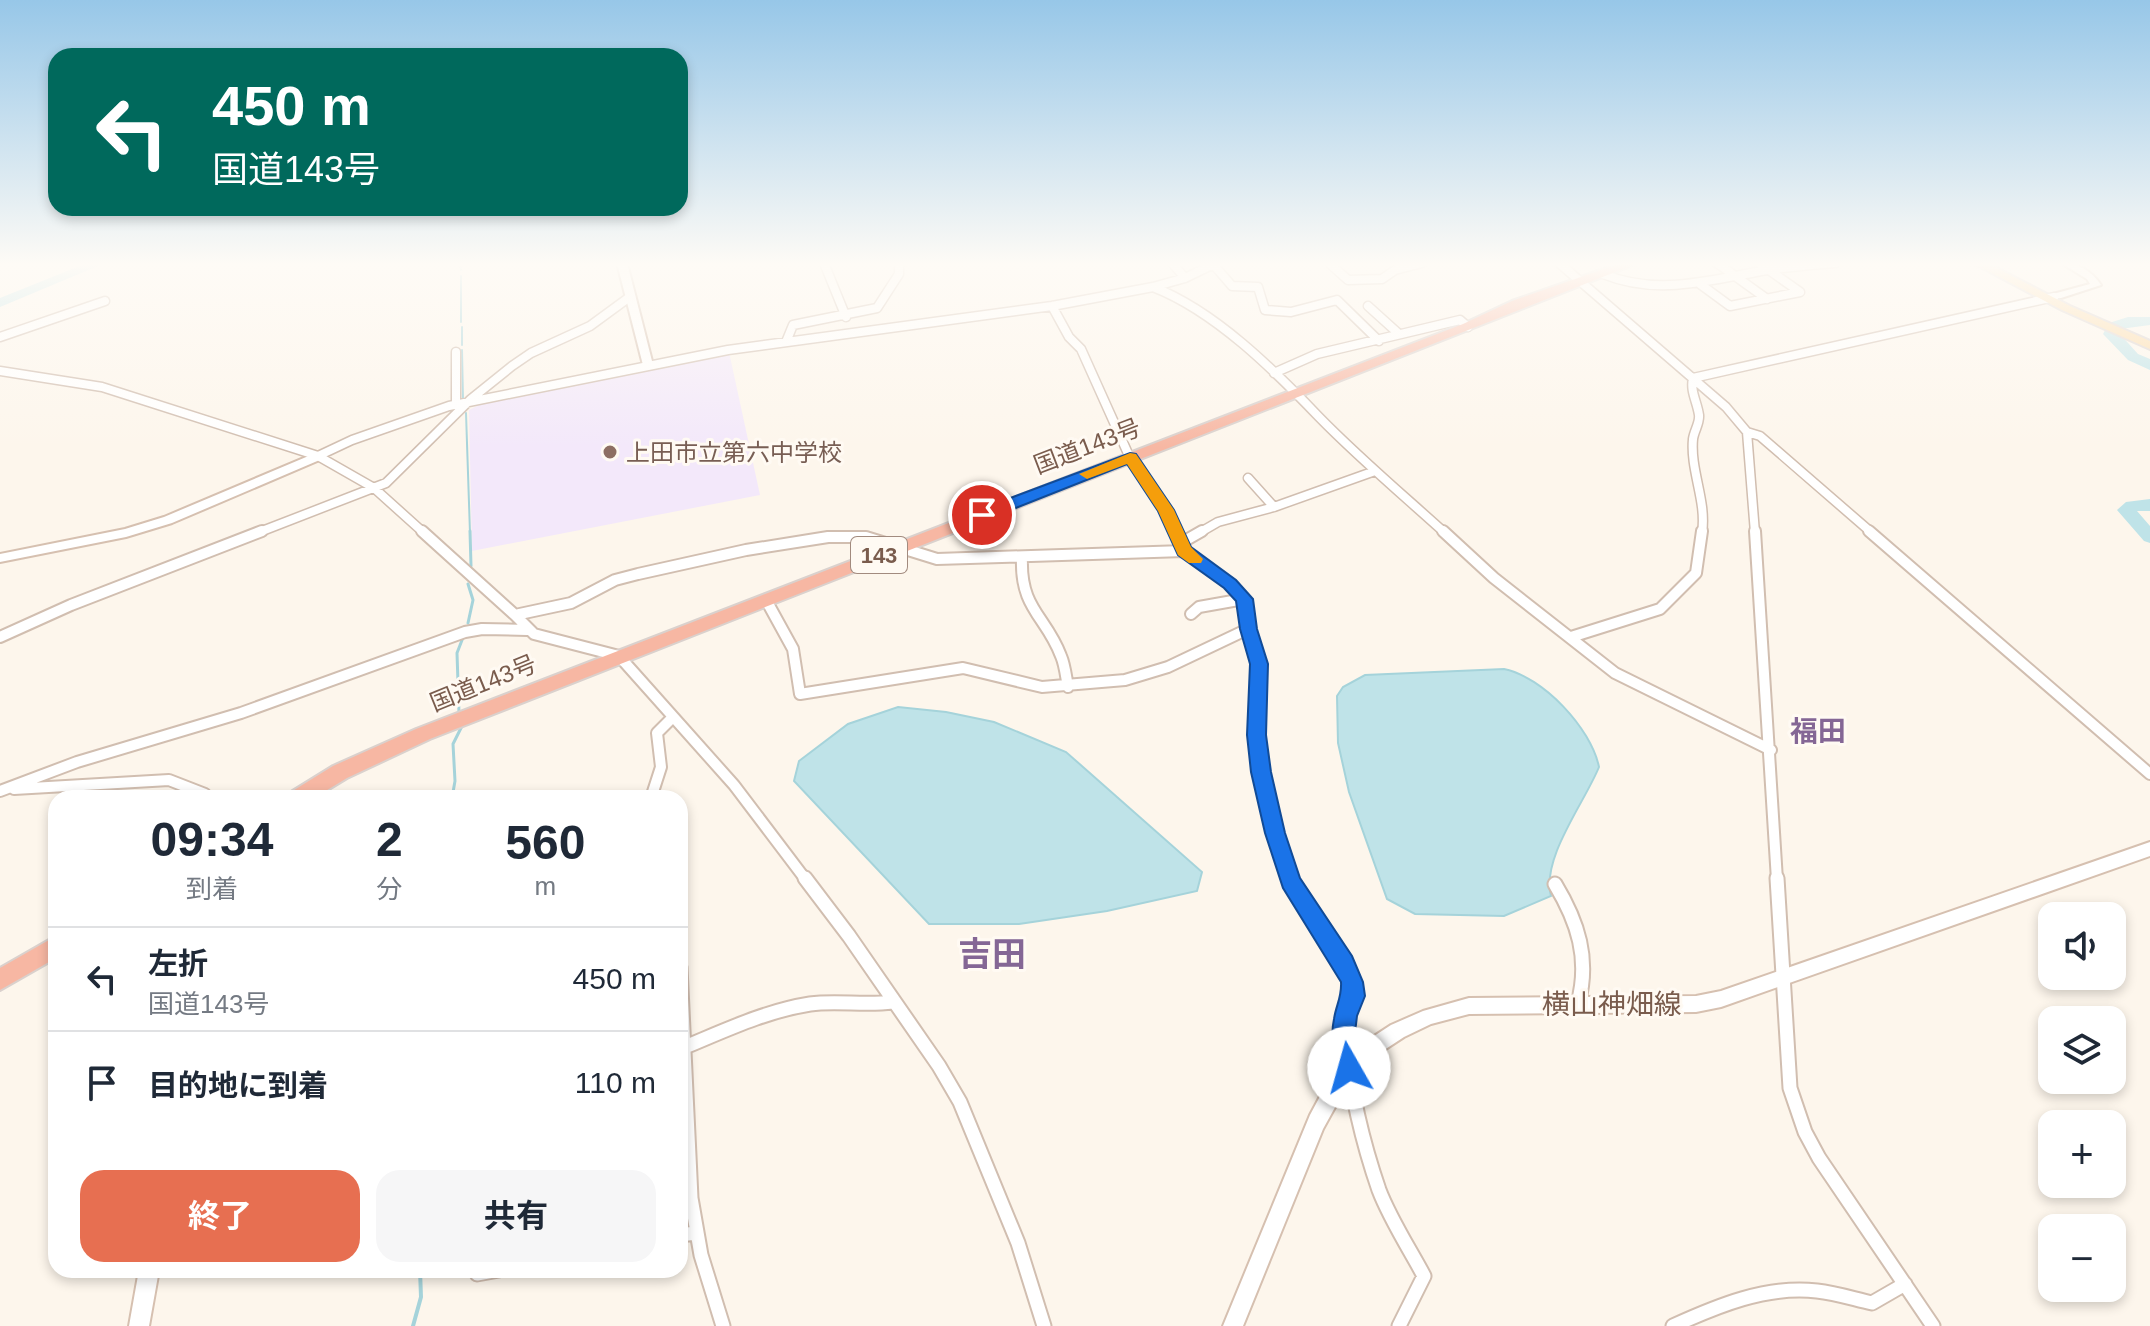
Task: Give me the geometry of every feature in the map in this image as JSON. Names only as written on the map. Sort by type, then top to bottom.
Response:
[{"type":"highway","name":"国道143号","points":[[313,790],[384,751],[619,656],[1473,325]]},
{"type":"highway","points":[[0,980],[48,951]]},
{"type":"main road","points":[[2111,325],[2145,339]]},
{"type":"street","points":[[0,337],[35,325]]},
{"type":"street","points":[[0,637],[71,605],[386,483],[467,403],[521,359],[592,325]]},
{"type":"street","points":[[638,325],[648,365]]},
{"type":"street","points":[[786,342],[794,325]]},
{"type":"street","points":[[0,558],[126,533],[168,520],[364,436],[456,405],[648,365],[912,325]]},
{"type":"street","points":[[1062,325],[1081,349],[1130,458],[1166,510],[1182,547],[1230,584],[1244,599],[1248,629],[1259,664],[1257,735],[1261,772],[1275,833],[1291,881],[1344,963],[1352,982],[1353,996],[1345,1016],[1344,1033],[1349,1068],[1380,1192],[1424,1276],[1399,1326]]},
{"type":"street","points":[[1215,325],[1297,391],[1375,471],[1494,578],[1615,673],[1771,750]]},
{"type":"street","points":[[1362,325],[1379,341]]},
{"type":"street","points":[[1389,325],[1399,334]]},
{"type":"street","points":[[1274,373],[1317,354],[1439,325]]},
{"type":"street","points":[[1631,325],[1726,407],[1747,432],[1760,436],[2150,774]]},
{"type":"street","points":[[1693,378],[1928,325]]},
{"type":"street","points":[[456,352],[456,405]]},
{"type":"street","points":[[0,371],[102,387],[318,456],[374,488],[515,615],[527,630]]},
{"type":"street","points":[[1571,637],[1660,609],[1696,573],[1705,514],[1696,478],[1693,438],[1700,418],[1691,387],[1693,378]]},
{"type":"street","points":[[1747,432],[1771,750],[1790,1088],[1805,1132],[1819,1158],[1933,1326]]},
{"type":"street","points":[[515,615],[571,603],[615,580],[638,574],[779,545],[856,536],[872,538],[937,559],[1022,558],[1182,547],[1218,522],[1274,507],[1375,471]]},
{"type":"street","points":[[1248,478],[1274,507]]},
{"type":"street","points":[[1022,558],[1021,582],[1037,617],[1061,655],[1068,687]]},
{"type":"street","points":[[1191,614],[1199,607],[1244,599]]},
{"type":"street","points":[[766,600],[793,649],[800,694],[963,668],[1042,687],[1125,680],[1168,667],[1248,629]]},
{"type":"street","points":[[2,790],[77,762],[241,713],[457,636],[472,627],[512,632],[527,630],[619,656],[734,785],[768,828],[849,936],[939,1066],[960,1102],[1018,1243],[1044,1326]]},
{"type":"street","points":[[655,790],[662,777],[663,761],[657,733],[672,718]]},
{"type":"street","points":[[2,790],[169,780],[195,790]]},
{"type":"street","name":"横山神畑線","points":[[1233,1326],[1315,1120],[1349,1068],[1390,1033],[1437,1012],[1480,1005],[1696,1004],[1782,979],[2150,849]]},
{"type":"street","points":[[1555,884],[1573,913],[1579,933],[1585,972],[1578,1003]]},
{"type":"street","points":[[688,1046],[752,1021],[812,1003],[873,1006],[892,1002]]},
{"type":"street","points":[[688,1234],[723,1326]]},
{"type":"street","points":[[139,1326],[148,1278]]},
{"type":"street","points":[[1673,1326],[1711,1308],[1766,1294],[1812,1290],[1872,1303],[1905,1284]]},
{"type":"shaded area","name":"上田市立第六中学校","points":[[729,352],[760,495],[472,551],[469,410],[485,402]]},
{"type":"water","points":[[1504,669],[1534,682],[1563,706],[1586,736],[1599,767],[1558,848],[1552,865],[1551,896],[1504,916],[1415,914],[1387,899],[1349,792],[1338,743],[1337,696],[1343,687],[1365,675]]},
{"type":"water","points":[[898,707],[946,712],[994,722],[1066,752],[1202,872],[1197,891],[1107,911],[1019,924],[929,924],[794,781],[799,761],[848,724]]},
{"type":"waterway","points":[[2117,325],[2111,334],[2133,357],[2150,365]]},
{"type":"waterway","points":[[462,327],[462,345]]},
{"type":"waterway","points":[[462,350],[463,400]]},
{"type":"waterway","points":[[466,413],[470,533]]},
{"type":"waterway","points":[[2150,505],[2132,506],[2126,510],[2150,537]]},
{"type":"waterway","points":[[470,531],[471,566]]},
{"type":"waterway","points":[[468,584],[473,600],[468,623]]},
{"type":"waterway","points":[[459,713],[457,653],[464,635]]},
{"type":"waterway","points":[[453,790],[453,744],[462,726]]},
{"type":"waterway","points":[[413,1326],[421,1297],[420,1278]]},
{"type":"slow traffic","points":[[1087,474],[1130,458],[1166,510],[1184,551],[1195,559]]},
{"type":"place","name":"上田市立第六中学校","points":[[610,452]]},
{"type":"district","name":"福田","points":[[1818,731]]},
{"type":"district","name":"吉田","points":[[992,954]]},
{"type":"route","points":[[982,515],[1130,458],[1166,510],[1184,551],[1239,591],[1244,599],[1248,629],[1259,664],[1257,735],[1261,772],[1275,833],[1291,881],[1344,963],[1352,982],[1353,996],[1345,1016],[1344,1033],[1349,1068]]}]
